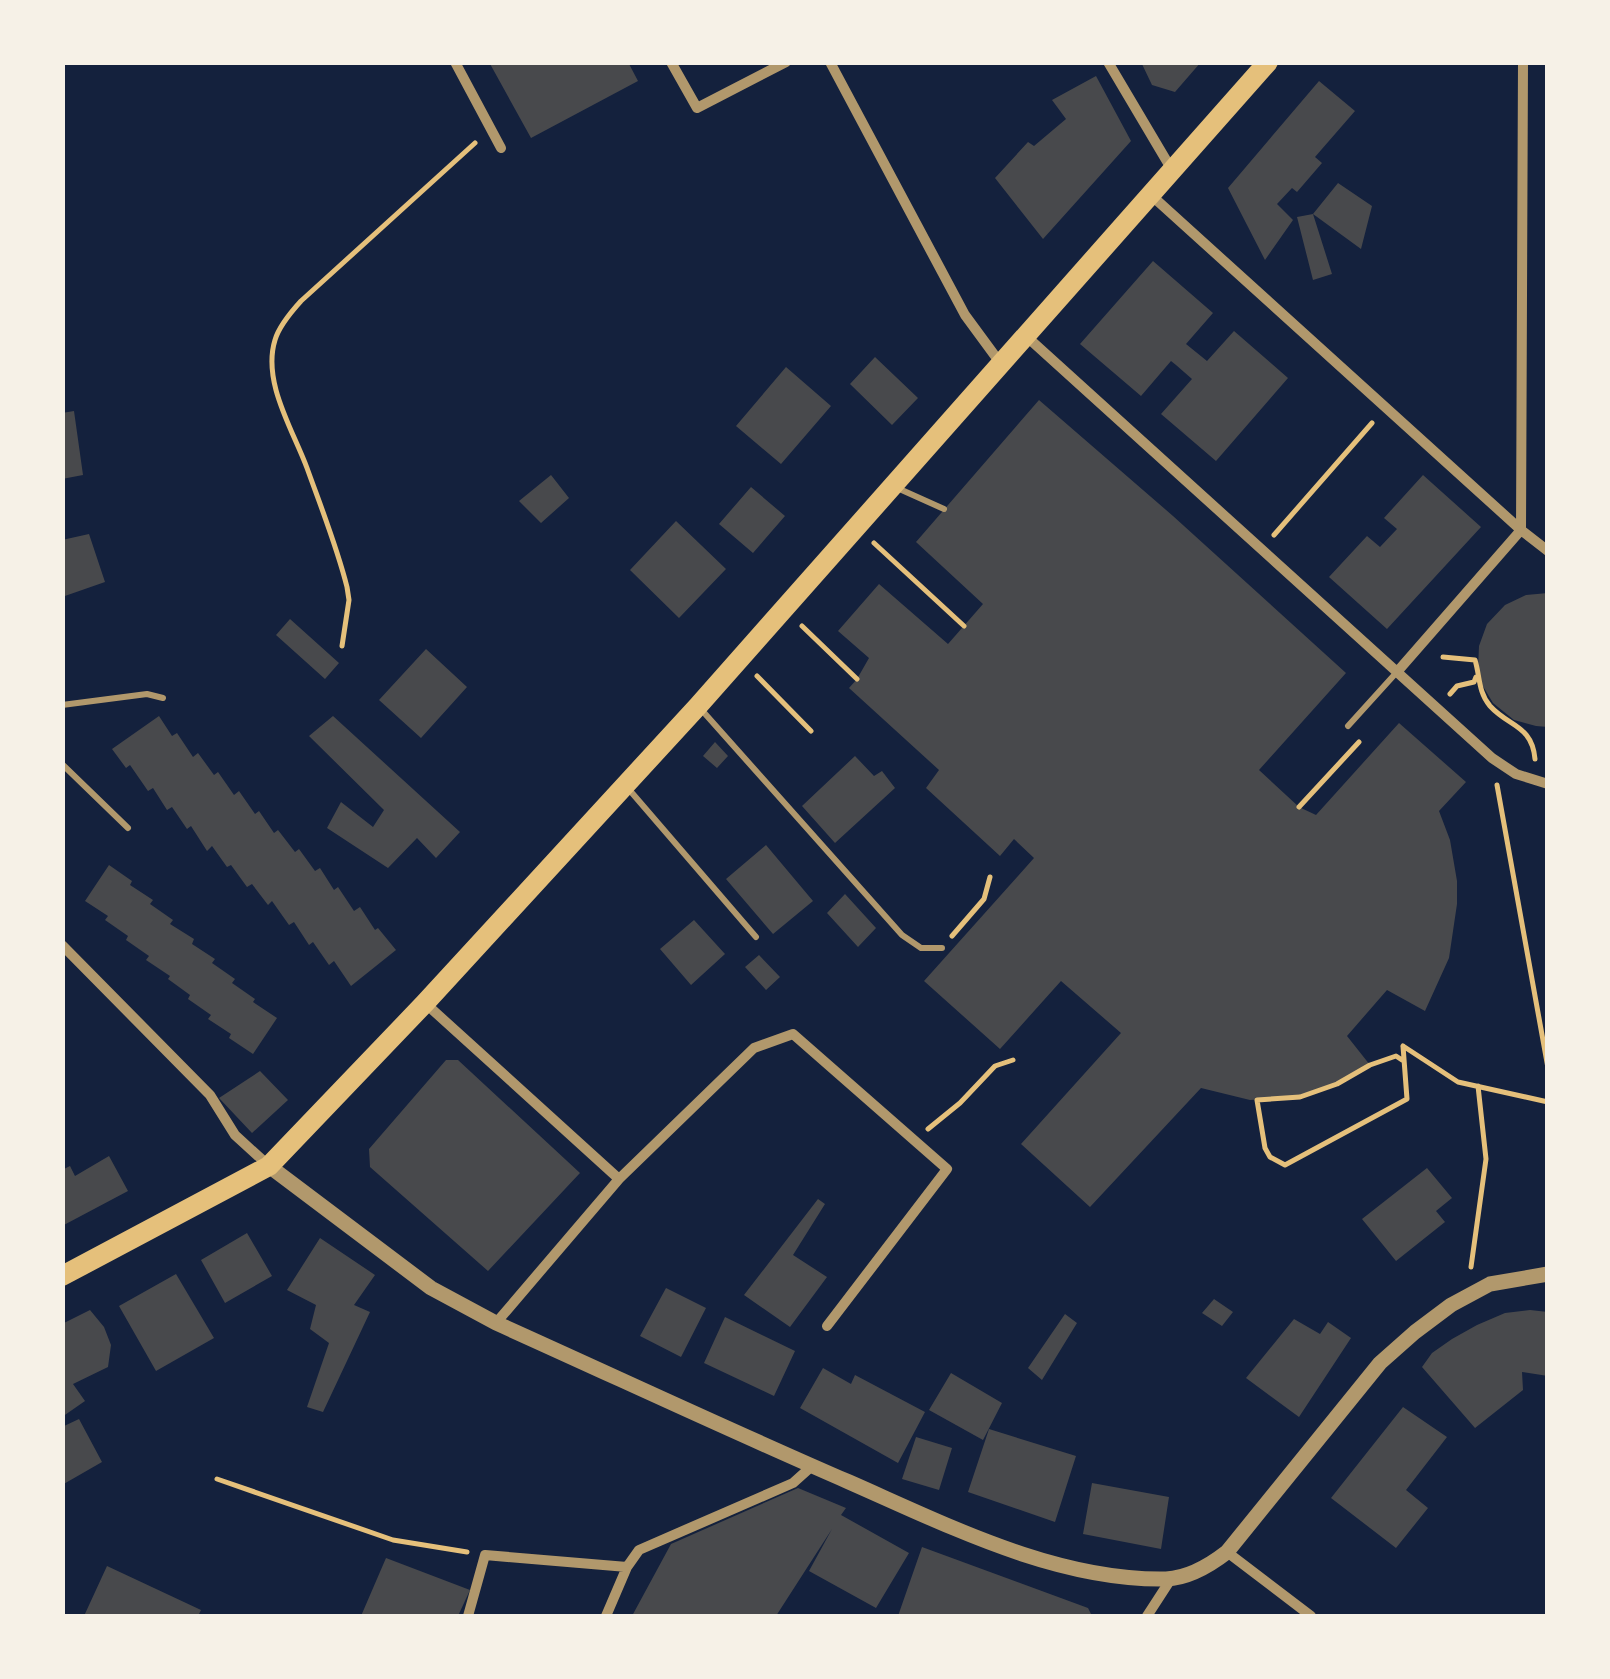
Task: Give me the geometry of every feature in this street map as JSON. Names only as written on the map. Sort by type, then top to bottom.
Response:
[{"type":"main road","points":[[62,1276],[269,1166],[425,1003],[741,659],[1268,62]]},
{"type":"street","points":[[455,62],[501,148]]},
{"type":"street","points":[[671,62],[697,108],[786,62]]},
{"type":"street","points":[[830,62],[965,316],[1001,364]]},
{"type":"street","points":[[1108,62],[1172,171]]},
{"type":"street","points":[[1397,672],[1521,530],[1523,62]]},
{"type":"street","points":[[1150,196],[1548,551]]},
{"type":"street","points":[[1026,336],[1492,758],[1516,774],[1541,783]]},
{"type":"street","points":[[62,945],[210,1095],[235,1136],[432,1288],[496,1323],[967,1534],[1073,1569],[1171,1579],[1206,1568],[1227,1552],[1380,1363],[1415,1332],[1490,1284],[1548,1274]]},
{"type":"street","points":[[425,1003],[620,1179]]},
{"type":"street","points":[[496,1323],[620,1179],[754,1048],[793,1034],[946,1169],[827,1326]]},
{"type":"street","points":[[606,1616],[627,1567],[639,1550],[794,1483],[812,1466]]},
{"type":"street","points":[[1227,1552],[1310,1616]]},
{"type":"street","points":[[468,1616],[485,1555],[627,1567]]},
{"type":"street","points":[[1147,1616],[1171,1579]]},
{"type":"lane","points":[[894,486],[944,510]]},
{"type":"lane","points":[[1348,726],[1397,672]]},
{"type":"lane","points":[[62,705],[147,694],[164,698]]},
{"type":"lane","points":[[698,706],[902,935],[921,948],[942,948]]},
{"type":"lane","points":[[62,764],[128,828]]},
{"type":"lane","points":[[626,785],[756,937]]},
{"type":"path","points":[[342,646],[349,600],[347,587],[278,395],[272,364],[274,340],[301,301],[491,129]]},
{"type":"path","points":[[1262,549],[1385,408]]},
{"type":"path","points":[[857,527],[964,626]]},
{"type":"path","points":[[784,610],[857,679]]},
{"type":"path","points":[[1443,656],[1476,660],[1479,688],[1489,704],[1527,732],[1541,783]]},
{"type":"path","points":[[741,659],[810,730]]},
{"type":"path","points":[[1456,686],[1474,682],[1478,669]]},
{"type":"path","points":[[1492,758],[1548,1068]]},
{"type":"path","points":[[942,948],[984,898],[990,876]]},
{"type":"path","points":[[1402,1060],[1396,1056],[1370,1065],[1337,1084],[1300,1097],[1257,1100],[1270,1157],[1285,1165],[1407,1099],[1402,1046],[1458,1082],[1548,1102]]},
{"type":"path","points":[[914,1140],[960,1103],[994,1066],[1013,1060]]},
{"type":"path","points":[[1468,1296],[1486,1160],[1478,1086]]},
{"type":"path","points":[[217,1478],[393,1540],[485,1555]]},
{"type":"building","points":[[489,62],[628,62],[638,81],[531,138]]},
{"type":"building","points":[[1141,62],[1201,62],[1175,92],[1152,85]]},
{"type":"building","points":[[1096,76],[1131,141],[1043,239],[995,178],[1028,142],[1034,146],[1066,119],[1052,100]]},
{"type":"building","points":[[1319,81],[1355,111],[1315,157],[1322,163],[1297,192],[1292,188],[1277,204],[1293,220],[1265,260],[1228,188]]},
{"type":"building","points":[[1338,183],[1372,206],[1361,249],[1313,214]]},
{"type":"building","points":[[1313,214],[1332,274],[1313,280],[1297,217]]},
{"type":"building","points":[[1153,261],[1213,313],[1186,344],[1207,361],[1234,331],[1288,378],[1216,461],[1161,414],[1192,379],[1176,365],[1171,361],[1141,396],[1080,344]]},
{"type":"building","points":[[875,357],[918,398],[892,425],[850,384]]},
{"type":"building","points":[[786,367],[831,406],[781,464],[736,426]]},
{"type":"building","points":[[1039,400],[1346,673],[1259,770],[1299,807],[1316,815],[1399,723],[1466,782],[1439,811],[1450,840],[1457,904],[1449,958],[1425,1011],[1387,990],[1347,1036],[1370,1065],[1337,1084],[1300,1097],[1250,1100],[1201,1088],[1090,1207],[1021,1144],[1121,1033],[1061,981],[1000,1049],[924,981],[1034,858],[1014,839],[1000,856],[926,788],[939,770],[849,688],[869,658],[838,631],[879,584],[948,644],[983,604],[916,542]]},
{"type":"building","points":[[74,411],[83,475],[62,479],[62,413]]},
{"type":"building","points":[[551,475],[569,498],[541,523],[519,501]]},
{"type":"building","points":[[1423,475],[1481,527],[1387,629],[1329,577],[1367,536],[1380,547],[1397,529],[1384,518]]},
{"type":"building","points":[[751,487],[785,516],[753,553],[719,524]]},
{"type":"building","points":[[676,521],[726,569],[679,618],[630,570]]},
{"type":"building","points":[[89,534],[105,582],[62,597],[62,540]]},
{"type":"building","points":[[1548,593],[1548,727],[1514,720],[1493,703],[1478,669],[1479,646],[1487,624],[1505,605],[1526,595]]},
{"type":"building","points":[[290,619],[339,663],[325,679],[276,635]]},
{"type":"building","points":[[426,649],[467,687],[421,738],[379,700]]},
{"type":"building","points":[[159,716],[172,736],[177,733],[193,757],[198,753],[234,795],[239,791],[255,814],[259,811],[274,833],[278,830],[295,852],[299,849],[315,871],[320,868],[354,911],[360,907],[375,930],[378,928],[396,950],[351,986],[334,961],[329,965],[313,942],[309,945],[294,922],[289,925],[272,901],[268,905],[252,884],[247,887],[212,846],[207,851],[191,826],[187,829],[172,807],[167,810],[153,788],[148,791],[130,765],[126,768],[112,749]]},
{"type":"building","points":[[333,716],[460,832],[436,858],[417,838],[388,868],[327,828],[341,802],[373,827],[384,810],[309,736]]},
{"type":"building","points":[[715,742],[728,756],[717,768],[703,756]]},
{"type":"building","points":[[855,756],[874,776],[882,771],[895,788],[835,843],[802,806]]},
{"type":"building","points":[[766,845],[813,901],[773,934],[726,879]]},
{"type":"building","points":[[109,865],[153,900],[150,904],[173,920],[170,924],[194,939],[192,944],[215,959],[212,963],[235,979],[232,983],[277,1018],[253,1054],[208,1019],[211,1015],[188,999],[190,995],[168,979],[170,976],[146,960],[149,956],[126,940],[128,936],[105,920],[108,916],[85,901]]},
{"type":"building","points":[[845,894],[876,928],[858,947],[827,913]]},
{"type":"building","points":[[694,920],[725,954],[691,985],[660,949]]},
{"type":"building","points":[[759,955],[780,977],[766,990],[745,967]]},
{"type":"building","points":[[446,1060],[458,1060],[580,1173],[488,1271],[370,1167],[369,1149]]},
{"type":"building","points":[[260,1071],[288,1100],[252,1133],[219,1098]]},
{"type":"building","points":[[109,1156],[128,1191],[62,1226],[62,1170],[70,1166],[75,1176]]},
{"type":"building","points":[[1427,1168],[1452,1198],[1436,1211],[1445,1222],[1396,1261],[1362,1219]]},
{"type":"building","points":[[818,1199],[825,1204],[793,1255],[827,1277],[790,1327],[744,1295]]},
{"type":"building","points":[[247,1233],[272,1276],[225,1303],[201,1260]]},
{"type":"building","points":[[320,1238],[375,1275],[354,1305],[370,1312],[323,1412],[307,1407],[329,1343],[310,1329],[316,1305],[287,1290]]},
{"type":"building","points":[[176,1274],[214,1338],[156,1371],[119,1306]]},
{"type":"building","points":[[666,1288],[706,1308],[681,1357],[640,1336]]},
{"type":"building","points":[[1214,1299],[1233,1312],[1222,1326],[1202,1313]]},
{"type":"building","points":[[90,1310],[104,1327],[111,1345],[108,1367],[73,1384],[85,1401],[62,1417],[62,1324]]},
{"type":"building","points":[[1548,1312],[1548,1376],[1522,1372],[1523,1390],[1475,1428],[1422,1367],[1432,1353],[1477,1325],[1505,1313]]},
{"type":"building","points":[[1065,1314],[1077,1323],[1042,1380],[1028,1368]]},
{"type":"building","points":[[725,1317],[795,1351],[774,1396],[704,1363]]},
{"type":"building","points":[[1294,1319],[1320,1334],[1328,1322],[1351,1338],[1299,1417],[1246,1378]]},
{"type":"building","points":[[823,1368],[851,1384],[855,1375],[925,1412],[898,1463],[800,1408]]},
{"type":"building","points":[[951,1373],[1002,1403],[983,1440],[929,1410]]},
{"type":"building","points":[[1403,1407],[1447,1437],[1406,1490],[1428,1508],[1396,1548],[1331,1498]]},
{"type":"building","points":[[79,1419],[102,1462],[62,1485],[62,1427]]},
{"type":"building","points":[[989,1429],[1076,1456],[1055,1522],[968,1492]]},
{"type":"building","points":[[916,1437],[952,1448],[939,1490],[902,1479]]},
{"type":"building","points":[[1092,1483],[1169,1497],[1161,1549],[1083,1534]]},
{"type":"building","points":[[798,1488],[846,1508],[841,1515],[909,1553],[876,1608],[809,1571],[832,1529],[776,1616],[632,1616],[671,1544]]},
{"type":"building","points":[[922,1547],[1088,1608],[1092,1616],[898,1616]]},
{"type":"building","points":[[386,1558],[470,1590],[458,1616],[361,1616]]},
{"type":"building","points":[[107,1566],[201,1610],[198,1616],[84,1616]]}]
